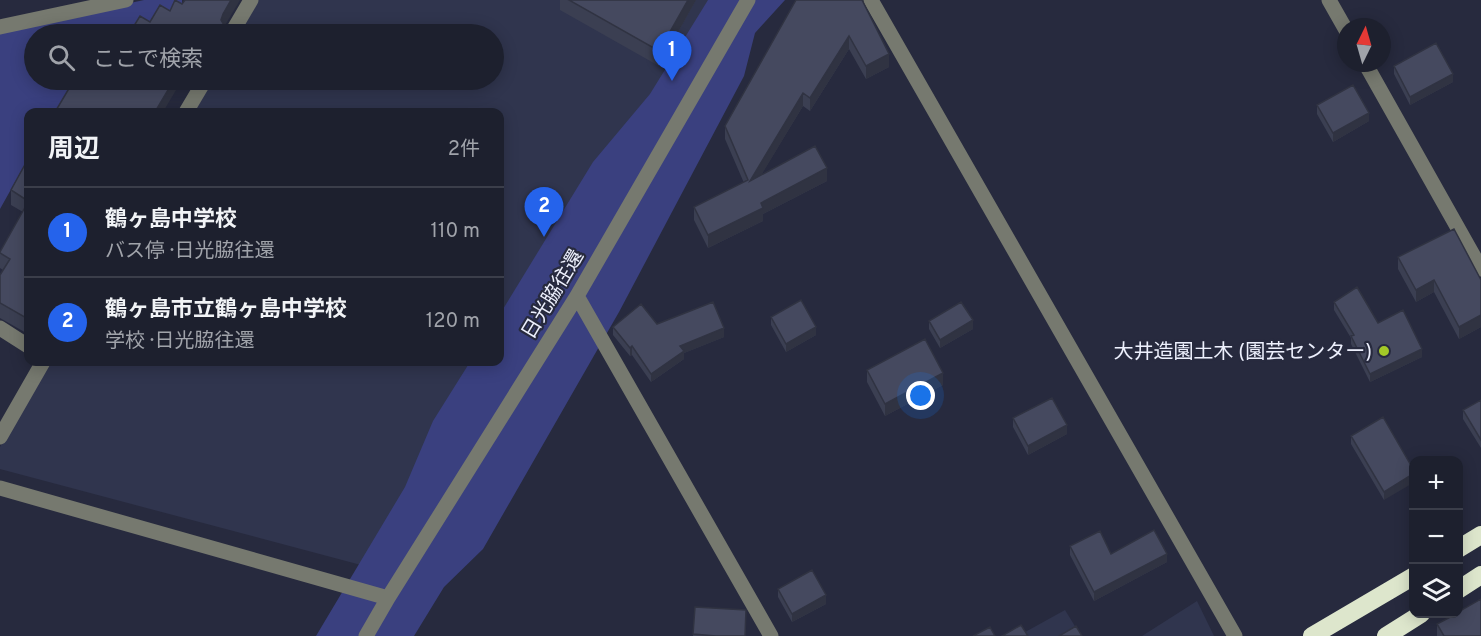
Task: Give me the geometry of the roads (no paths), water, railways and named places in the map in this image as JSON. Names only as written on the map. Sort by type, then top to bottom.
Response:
[{"type":"highway","points":[[1463,546],[1481,535]]},
{"type":"highway","points":[[1463,587],[1481,575]]},
{"type":"highway","points":[[1312,636],[1409,578]]},
{"type":"highway","points":[[1386,636],[1415,618]]},
{"type":"street","points":[[0,27],[126,0]]},
{"type":"street","points":[[237,24],[251,0]]},
{"type":"street","name":"日光脇往還","points":[[366,636],[577,296],[748,0]]},
{"type":"street","points":[[871,0],[1235,636]]},
{"type":"street","points":[[1329,0],[1339,18]]},
{"type":"street","points":[[1370,72],[1481,269]]},
{"type":"street","points":[[188,108],[199,90]]},
{"type":"street","points":[[577,296],[771,636]]},
{"type":"street","points":[[0,328],[24,343]]},
{"type":"street","points":[[0,437],[41,366]]},
{"type":"street","points":[[0,488],[388,598]]},
{"type":"place","name":"鶴ヶ島中学校","points":[[672,81]]},
{"type":"place","name":"鶴ヶ島市立鶴ヶ島中学校","points":[[544,237]]},
{"type":"place","name":"大井造園土木 (園芸センター)","points":[[1384,351]]}]
